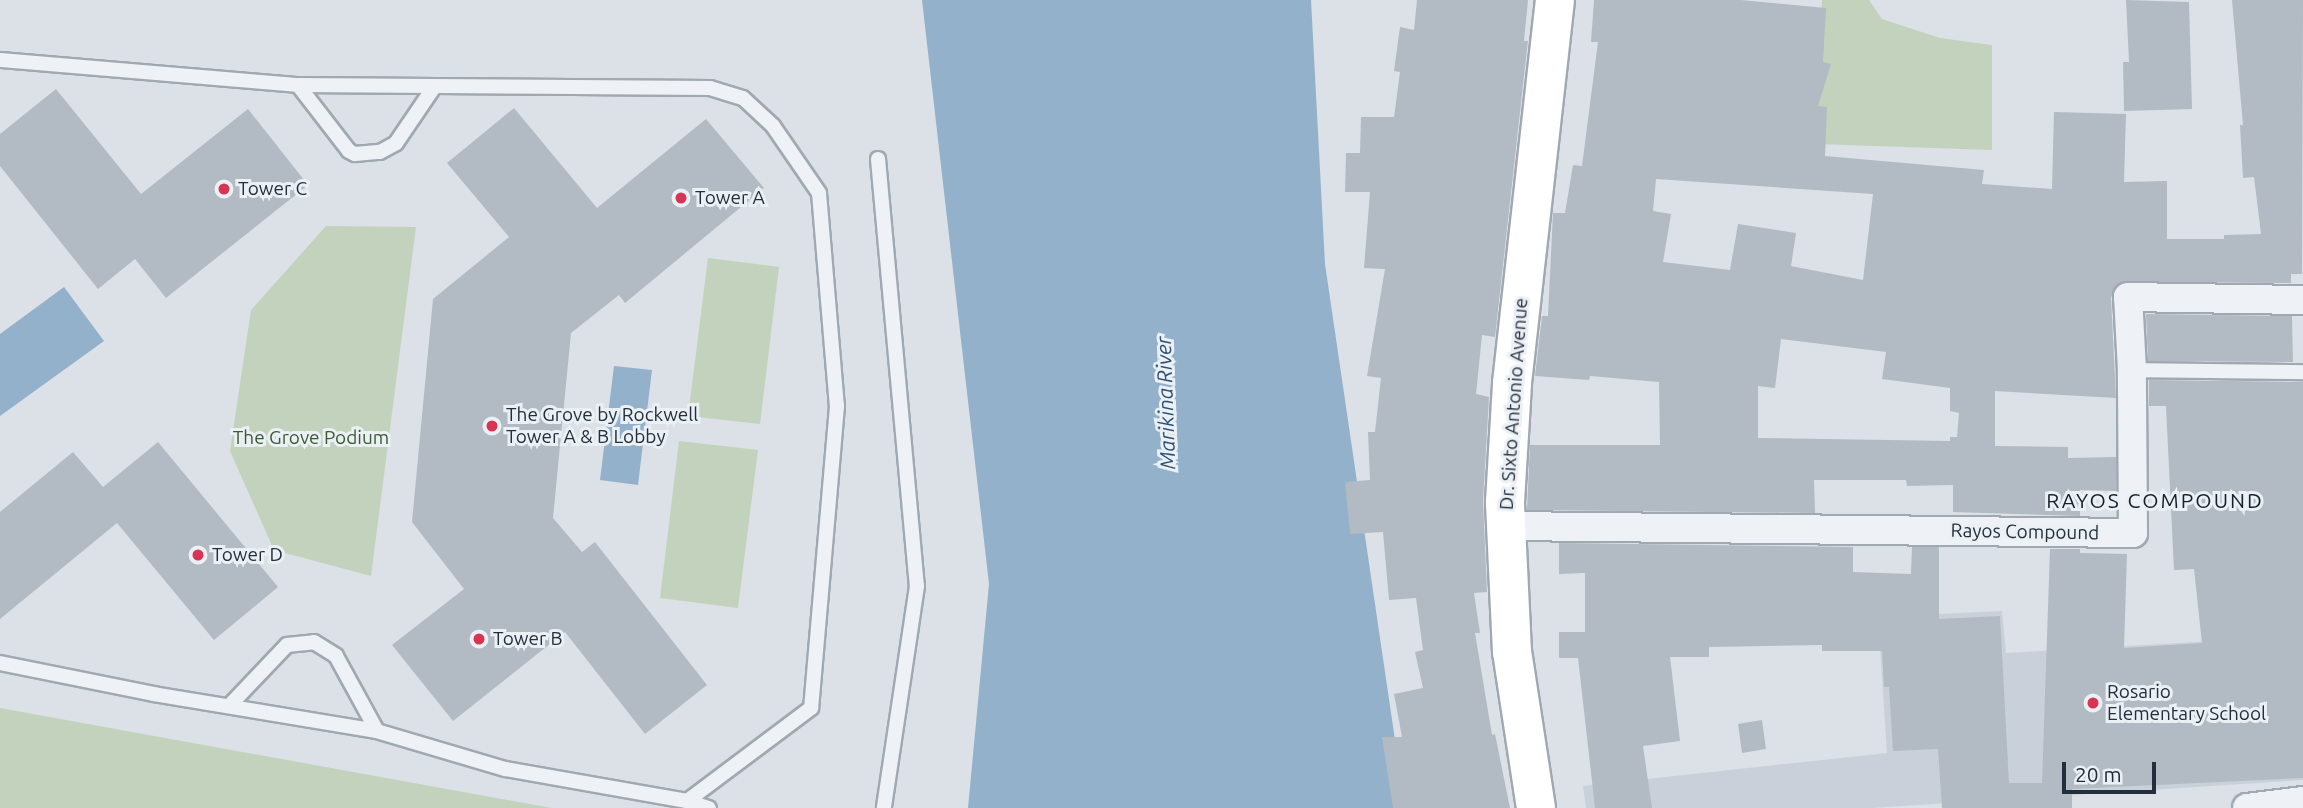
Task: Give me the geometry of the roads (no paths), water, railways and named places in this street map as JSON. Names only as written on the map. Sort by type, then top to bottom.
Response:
[{"type":"main road","name":"Dr. Sixto Antonio Avenue","points":[[1536,808],[1512,652],[1506,526],[1512,383],[1555,0]]},
{"type":"street","name":"Rayos Compound","points":[[1506,526],[2133,533],[2132,370],[2128,297],[2303,300]]},
{"type":"street","points":[[2247,808],[2303,801]]},
{"type":"lane","points":[[0,60],[298,85],[710,88],[743,98],[774,126],[819,193],[836,406],[811,708],[687,801]]},
{"type":"lane","points":[[298,85],[349,151],[355,154],[380,152],[396,143],[434,87]]},
{"type":"lane","points":[[878,159],[918,586],[884,808]]},
{"type":"lane","points":[[2132,370],[2303,372]]},
{"type":"lane","points":[[229,706],[287,645],[314,642],[336,656],[377,731]]},
{"type":"lane","points":[[0,663],[377,731],[505,769],[687,801],[709,808]]},
{"type":"water","name":"Marikina River","points":[[922,0],[1311,0],[1325,264],[1405,808],[968,808],[989,584]]},
{"type":"water","points":[[64,287],[104,341],[0,416],[0,334]]},
{"type":"water","points":[[614,366],[652,370],[638,485],[600,480]]},
{"type":"place","name":"Tower C","points":[[224,189]]},
{"type":"place","name":"Tower A","points":[[681,198]]},
{"type":"place","name":"The Grove by Rockwell Tower A & B Lobby","points":[[492,426]]},
{"type":"place","name":"Tower D","points":[[198,555]]},
{"type":"place","name":"Tower B","points":[[479,639]]},
{"type":"place","name":"Rosario Elementary School","points":[[2093,703]]},
{"type":"district","name":"RAYOS COMPOUND","points":[[2155,500]]},
{"type":"park label","name":"The Grove Podium","points":[[311,438]]}]
